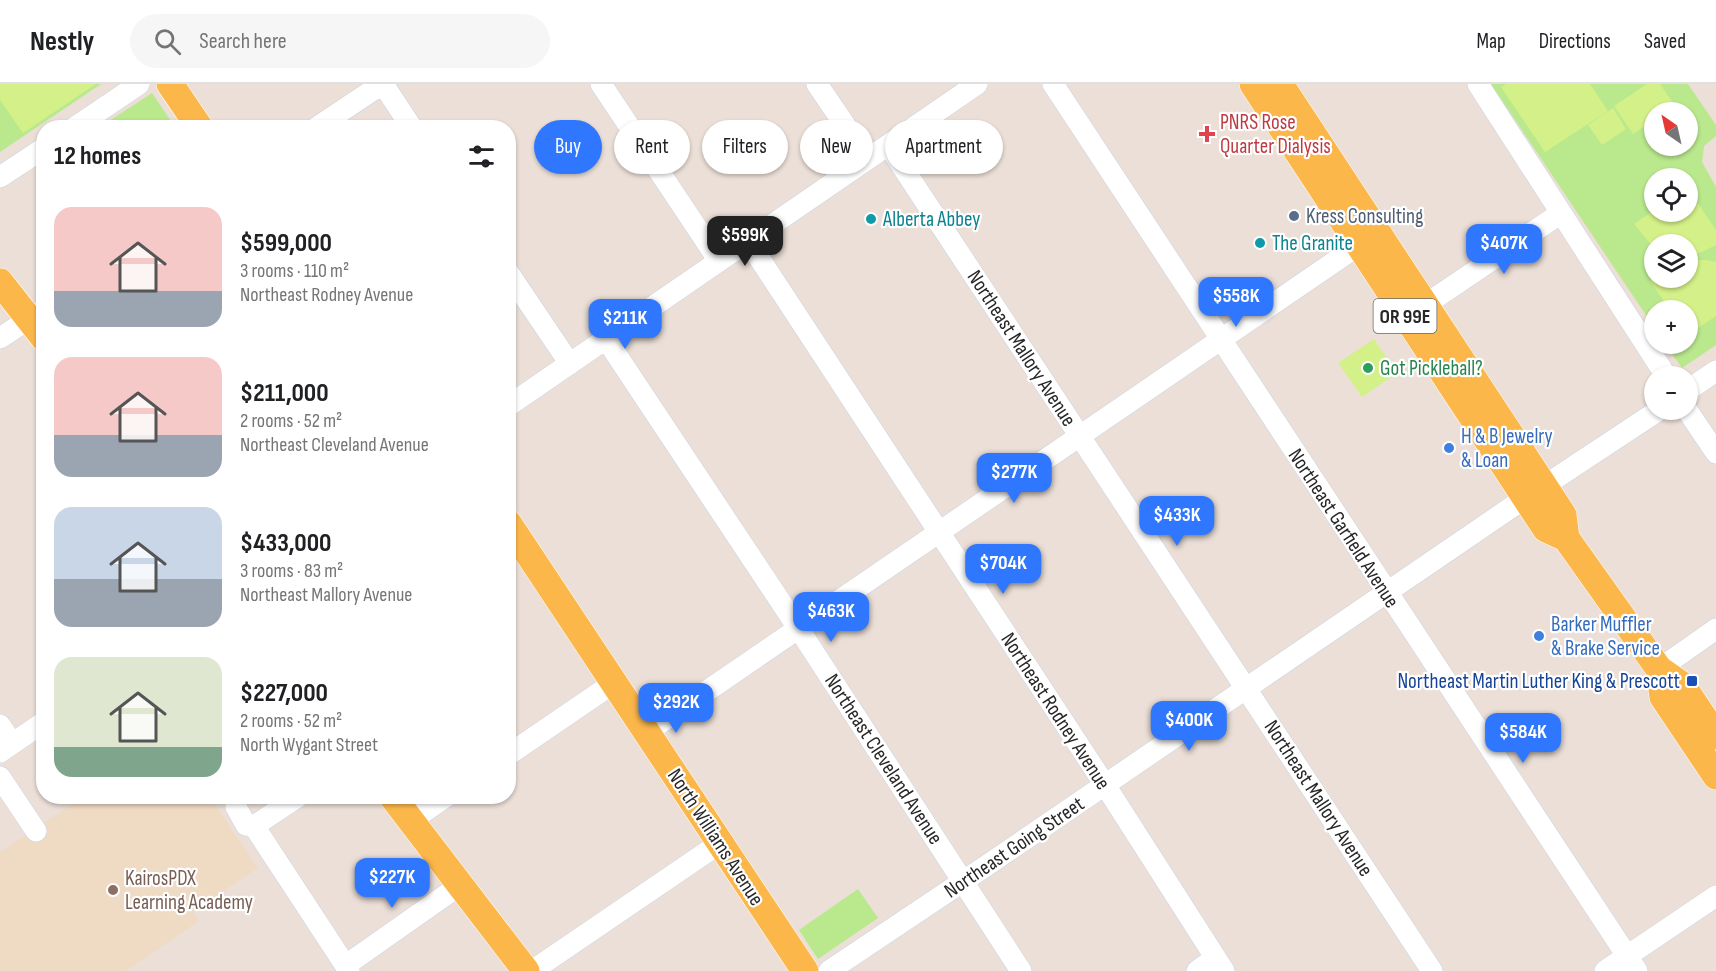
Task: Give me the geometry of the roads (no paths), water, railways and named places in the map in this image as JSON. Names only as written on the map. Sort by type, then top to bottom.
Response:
[{"type":"main road","points":[[170,84],[195,120]]},
{"type":"main road","name":"OR 99E","points":[[1253,84],[1359,245],[1535,492],[1563,515],[1566,538],[1659,669],[1682,685],[1716,736]]},
{"type":"main road","name":"OR 99E","points":[[1280,84],[1425,305],[1535,492]]},
{"type":"main road","points":[[0,282],[36,320]]},
{"type":"main road","name":"North Williams Avenue","points":[[516,535],[805,971]]},
{"type":"main road","name":"OR 99E","points":[[1659,669],[1663,697],[1716,776]]},
{"type":"main road","points":[[398,804],[526,971]]},
{"type":"street","points":[[86,120],[140,84]]},
{"type":"street","points":[[328,120],[383,84],[407,120]]},
{"type":"street","points":[[601,84],[719,261]]},
{"type":"street","points":[[817,84],[841,120]]},
{"type":"street","points":[[924,120],[977,84]]},
{"type":"street","name":"Northeast Garfield Avenue","points":[[1053,84],[1632,964]]},
{"type":"street","points":[[1478,84],[1660,366]]},
{"type":"street","points":[[0,177],[36,153]]},
{"type":"street","points":[[516,401],[846,174]]},
{"type":"street","name":"Northeast Mallory Avenue","points":[[907,174],[1432,971]]},
{"type":"street","points":[[1425,305],[1561,213]]},
{"type":"street","name":"Northeast Rodney Avenue","points":[[748,241],[1105,785],[1220,965]]},
{"type":"street","points":[[647,732],[1359,245]]},
{"type":"street","points":[[516,284],[570,364]]},
{"type":"street","points":[[0,338],[36,323]]},
{"type":"street","name":"Northeast Cleveland Avenue","points":[[606,339],[798,628],[1021,971]]},
{"type":"street","points":[[1698,383],[1716,371]]},
{"type":"street","name":"Northeast Going Street","points":[[829,971],[1644,420]]},
{"type":"street","points":[[1694,420],[1716,453]]},
{"type":"street","points":[[1659,669],[1716,629]]},
{"type":"street","points":[[516,749],[615,682]]},
{"type":"street","points":[[0,725],[6,747],[36,727]]},
{"type":"street","points":[[0,777],[36,831]]},
{"type":"street","points":[[238,804],[240,815],[246,825],[254,826],[287,804]]},
{"type":"street","points":[[411,821],[435,804]]},
{"type":"street","points":[[254,826],[348,968],[460,885]]},
{"type":"street","points":[[532,971],[720,843]]},
{"type":"street","points":[[1605,971],[1632,964],[1716,896]]},
{"type":"street","points":[[1197,971],[1220,965]]},
{"type":"place","name":"PNRS Rose Quarter Dialysis","points":[[1207,134]]},
{"type":"place","name":"Kress Consulting","points":[[1294,216]]},
{"type":"place","name":"Alberta Abbey","points":[[871,219]]},
{"type":"place","name":"The Granite","points":[[1260,243]]},
{"type":"place","name":"Got Pickleball?","points":[[1368,368]]},
{"type":"place","name":"H & B Jewelry & Loan","points":[[1449,448]]},
{"type":"place","name":"Barker Muffler & Brake Service","points":[[1539,636]]},
{"type":"place","name":"Northeast Martin Luther King & Prescott","points":[[1692,681]]},
{"type":"place","name":"KairosPDX Learning Academy","points":[[113,890]]}]
